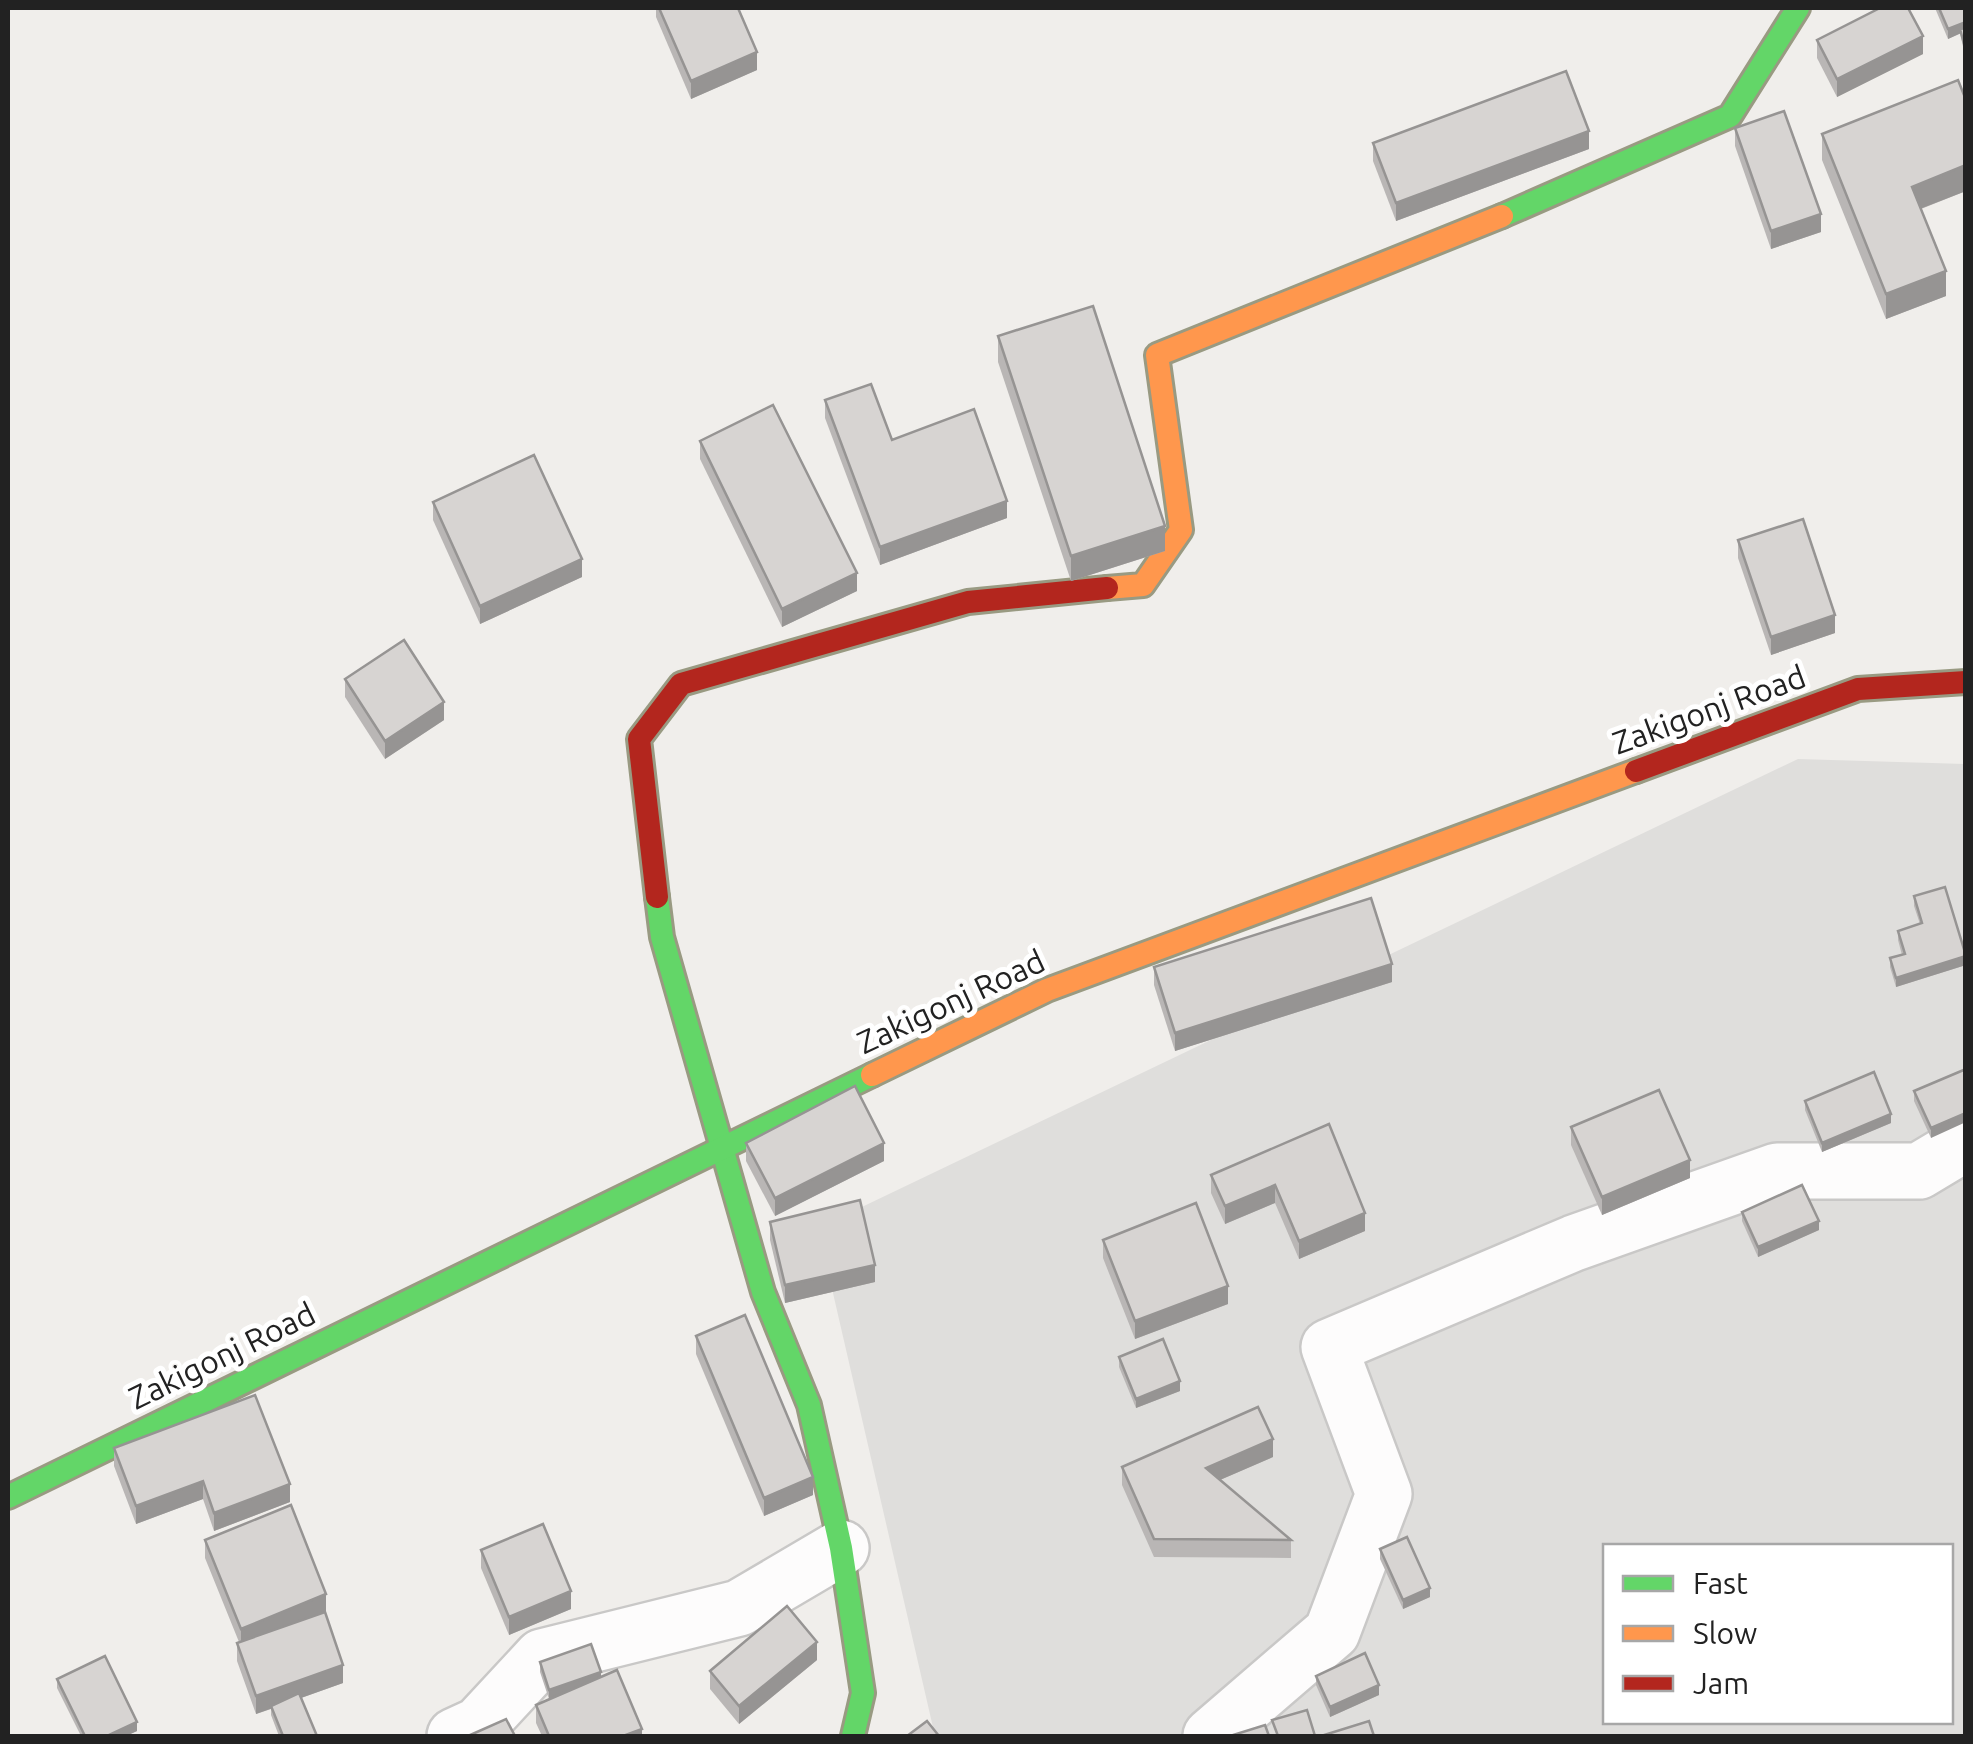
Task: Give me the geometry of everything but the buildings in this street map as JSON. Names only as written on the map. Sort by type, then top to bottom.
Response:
[{"type":"street","points":[[854,1736],[863,1693],[841,1548],[809,1405],[763,1292],[662,937],[639,739],[681,684],[968,602],[1143,584],[1181,530],[1157,355],[1616,170],[1730,116],[1798,8]]},
{"type":"street","name":"Zakigonj Road","points":[[8,1497],[1065,984],[1858,689],[1966,682]]},
{"type":"street","points":[[1211,1736],[1332,1632],[1384,1494],[1329,1347],[1574,1243],[1777,1171],[1919,1171],[1966,1143]]},
{"type":"street","points":[[455,1736],[479,1726],[542,1657],[739,1608],[841,1548]]},
{"type":"shaded area","points":[[1798,759],[1965,764],[1965,1736],[935,1736],[818,1228]]},
{"type":"traffic: fast","points":[[1502,216],[1730,116],[1798,8]]},
{"type":"traffic: fast","points":[[657,897],[662,937],[763,1292],[809,1405],[841,1548],[863,1693],[853,1736]]},
{"type":"traffic: fast","points":[[8,1497],[872,1075]]},
{"type":"traffic: slow","points":[[1107,588],[1143,585],[1181,530],[1157,355],[1502,216]]},
{"type":"traffic: slow","points":[[872,1075],[1047,990],[1636,771]]},
{"type":"traffic: jam","points":[[657,897],[639,739],[681,684],[968,602],[1107,588]]},
{"type":"traffic: jam","points":[[1636,771],[1858,689],[1966,682]]}]
